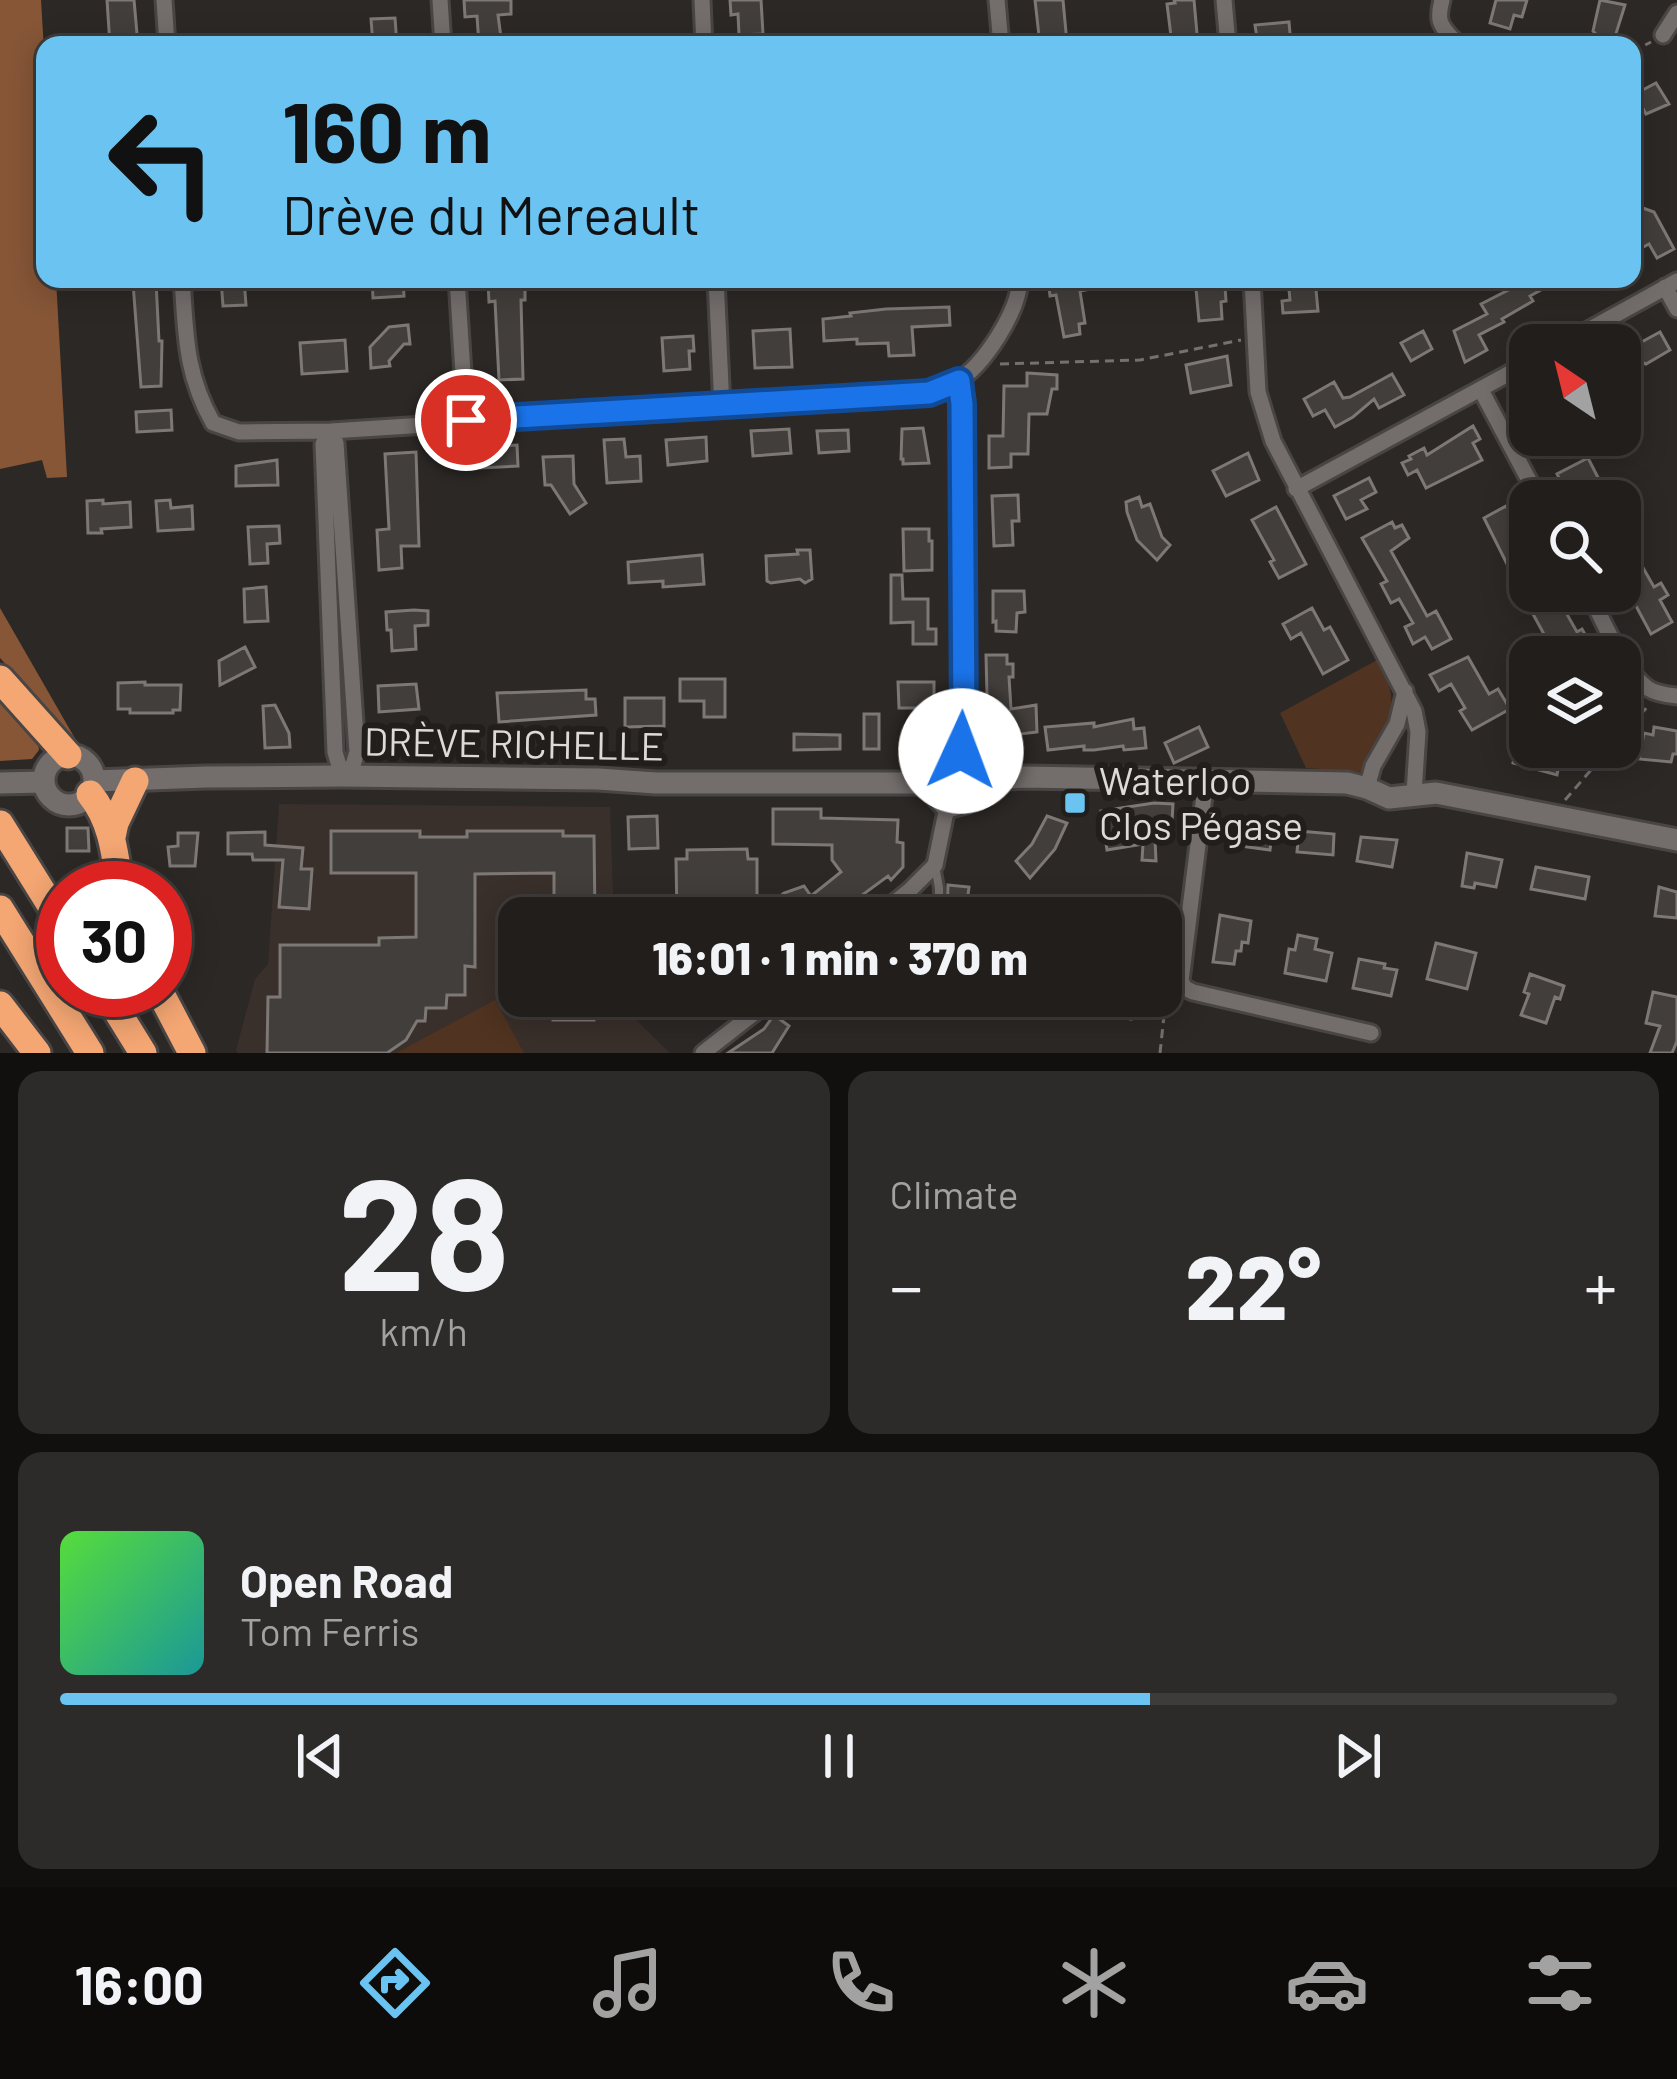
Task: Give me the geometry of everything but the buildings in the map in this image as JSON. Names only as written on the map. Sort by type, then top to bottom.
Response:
[{"type":"highway","points":[[0,680],[68,755]]},
{"type":"highway","points":[[112,837],[136,782]]},
{"type":"highway","points":[[92,788],[112,837],[116,861]]},
{"type":"highway","points":[[0,824],[36,882]]},
{"type":"highway","points":[[0,909],[90,1053]]},
{"type":"highway","points":[[0,1005],[37,1053]]},
{"type":"highway","points":[[121,1017],[143,1053]]},
{"type":"highway","points":[[173,1017],[192,1053]]},
{"type":"street","points":[[164,0],[166,36]]},
{"type":"street","points":[[440,0],[442,36]]},
{"type":"street","points":[[702,0],[704,36]]},
{"type":"street","points":[[997,0],[1000,36]]},
{"type":"street","points":[[1224,0],[1227,36]]},
{"type":"street","points":[[1442,0],[1437,17],[1450,36]]},
{"type":"street","points":[[1663,35],[1677,13]]},
{"type":"street","points":[[1600,324],[1671,284],[1677,309]]},
{"type":"street","points":[[183,288],[188,359],[199,398],[213,424],[238,432],[331,431],[929,393],[959,381],[981,358],[1006,326],[1020,288]]},
{"type":"street","points":[[458,288],[466,420]]},
{"type":"street","points":[[716,288],[722,406]]},
{"type":"street","points":[[1252,288],[1258,392],[1273,441],[1414,711],[1418,733],[1414,793]]},
{"type":"street","points":[[1296,489],[1509,374]]},
{"type":"street","points":[[946,807],[965,802],[966,773],[959,381]]},
{"type":"street","points":[[1481,390],[1529,480]]},
{"type":"street","points":[[331,431],[323,444],[335,752],[342,776]]},
{"type":"street","points":[[1599,612],[1639,680],[1659,693],[1677,696]]},
{"type":"street","points":[[1367,788],[1373,766],[1397,724],[1405,692]]},
{"type":"street","points":[[68,755],[78,756],[93,771],[92,788],[80,802],[69,805],[48,794],[44,782],[50,764],[68,755]]},
{"type":"street","points":[[946,807],[932,791],[937,774],[1327,781],[1367,788],[1389,798],[1436,793],[1677,840]]},
{"type":"street","name":"DRÈVE RICHELLE","points":[[92,788],[206,776],[932,783]]},
{"type":"street","points":[[1206,780],[1180,981],[1193,992],[1371,1033]]},
{"type":"street","points":[[0,783],[44,782]]},
{"type":"street","points":[[901,897],[935,865],[946,807]]},
{"type":"street","points":[[704,1053],[749,1017]]},
{"type":"lane","points":[[935,865],[939,897]]},
{"type":"path","points":[[1641,47],[1663,35]]},
{"type":"path","points":[[981,358],[1000,364],[1140,360],[1254,338]]},
{"type":"path","points":[[1641,713],[1659,693]]},
{"type":"path","points":[[1552,815],[1593,768]]},
{"type":"path","points":[[1160,1053],[1166,1006],[1185,988]]},
{"type":"shaded area","points":[[0,0],[41,0],[43,36],[36,36],[36,288],[56,288],[67,477],[47,478],[42,460],[0,469]]},
{"type":"shaded area","points":[[0,608],[77,742],[0,658]]},
{"type":"shaded area","points":[[1377,660],[1391,694],[1391,707],[1362,772],[1306,768],[1280,713]]},
{"type":"shaded area","points":[[0,691],[37,735],[39,750],[32,759],[0,761]]},
{"type":"shaded area","points":[[279,804],[610,807],[613,897],[498,897],[498,1017],[633,1017],[670,1053],[238,1053],[255,979],[268,964]]},
{"type":"shaded area","points":[[495,1000],[498,1017],[504,1017],[524,1053],[396,1053]]},
{"type":"place","name":"Waterloo Clos Pégase","points":[[1075,803]]},
{"type":"route","points":[[466,420],[929,393],[959,381],[961,751]]}]
